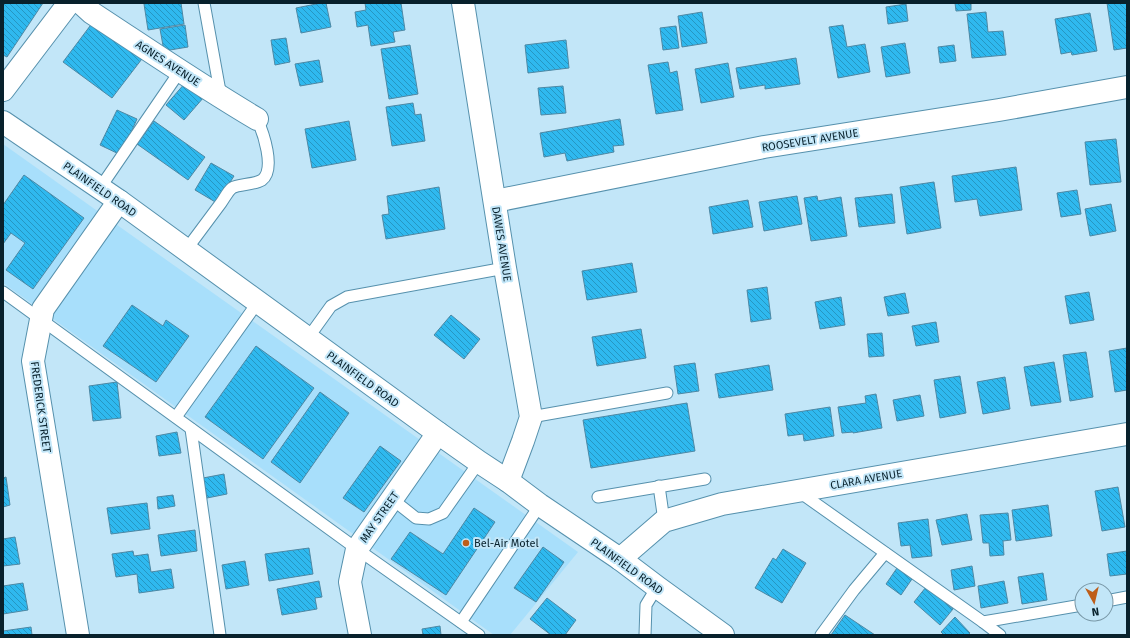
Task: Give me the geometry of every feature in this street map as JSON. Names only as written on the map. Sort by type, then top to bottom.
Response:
[{"type":"street","points":[[3,90],[69,3]]},
{"type":"street","name":"AGNES AVENUE","points":[[81,3],[92,13],[180,71],[257,119]]},
{"type":"street","name":"DAWES AVENUE","points":[[463,3],[531,417],[508,481]]},
{"type":"street","name":"ROOSEVELT AVENUE","points":[[495,201],[764,148],[999,110],[1127,87]]},
{"type":"street","name":"PLAINFIELD ROAD","points":[[3,122],[119,201],[438,433],[620,559],[657,588],[723,635]]},
{"type":"street","name":"FREDERICK STREET","points":[[78,635],[33,361],[43,309],[119,201]]},
{"type":"street","name":"MAY STREET","points":[[360,635],[350,582],[356,549],[438,433]]},
{"type":"street","name":"CLARA AVENUE","points":[[620,559],[664,521],[722,504],[1127,434]]},
{"type":"lane","points":[[204,3],[221,97]]},
{"type":"lane","points":[[100,188],[180,71]]},
{"type":"lane","points":[[186,250],[232,188],[262,180],[266,175],[268,158],[262,130],[257,119]]},
{"type":"lane","points":[[308,338],[331,306],[347,297],[506,268]]},
{"type":"lane","points":[[3,292],[356,549],[479,635]]},
{"type":"lane","points":[[176,417],[258,302]]},
{"type":"lane","points":[[531,417],[667,393]]},
{"type":"lane","points":[[191,429],[220,635]]},
{"type":"lane","points":[[392,499],[416,518],[429,519],[443,513],[479,462]]},
{"type":"lane","points":[[598,497],[705,479]]},
{"type":"lane","points":[[659,486],[664,521]]},
{"type":"lane","points":[[797,491],[1000,635]]},
{"type":"lane","points":[[461,622],[540,505]]},
{"type":"lane","points":[[821,635],[854,590],[884,553]]},
{"type":"lane","points":[[645,635],[646,605],[657,588]]},
{"type":"lane","points":[[1114,599],[1127,597]]},
{"type":"lane","points":[[983,622],[1074,606]]},
{"type":"shaded area","points":[[3,144],[578,552],[510,635],[494,635],[3,283]]},
{"type":"building","points":[[3,3],[43,3],[7,57],[3,55]]},
{"type":"building","points":[[181,3],[184,24],[148,30],[144,4]]},
{"type":"building","points":[[326,3],[331,27],[301,33],[296,8]]},
{"type":"building","points":[[365,3],[401,3],[405,30],[393,32],[395,42],[371,46],[368,25],[357,27],[355,12],[366,10]]},
{"type":"building","points":[[955,3],[971,3],[971,10],[956,11]]},
{"type":"building","points":[[1107,3],[1127,3],[1127,48],[1114,50]]},
{"type":"building","points":[[906,4],[908,21],[888,24],[886,7]]},
{"type":"building","points":[[702,12],[707,43],[682,47],[678,16]]},
{"type":"building","points":[[986,12],[988,32],[1003,31],[1006,55],[972,58],[967,14]]},
{"type":"building","points":[[1090,13],[1097,51],[1072,55],[1071,52],[1061,54],[1055,19]]},
{"type":"building","points":[[99,14],[148,51],[112,98],[63,62]]},
{"type":"building","points":[[185,25],[188,47],[164,51],[160,29]]},
{"type":"building","points":[[843,25],[847,47],[865,44],[870,72],[838,78],[829,27]]},
{"type":"building","points":[[676,26],[679,48],[663,50],[660,28]]},
{"type":"building","points":[[286,38],[290,62],[275,65],[271,40]]},
{"type":"building","points":[[566,40],[569,68],[528,73],[525,45]]},
{"type":"building","points":[[905,43],[910,73],[886,77],[881,47]]},
{"type":"building","points":[[410,45],[418,94],[389,99],[381,49]]},
{"type":"building","points":[[954,45],[956,61],[940,63],[938,47]]},
{"type":"building","points":[[796,58],[800,84],[765,89],[765,85],[740,89],[736,68]]},
{"type":"building","points":[[319,60],[323,82],[300,86],[295,64]]},
{"type":"building","points":[[668,62],[670,73],[677,71],[683,110],[656,114],[648,65]]},
{"type":"building","points":[[728,63],[734,97],[701,103],[695,69]]},
{"type":"building","points":[[186,82],[204,97],[184,120],[166,105]]},
{"type":"building","points":[[563,86],[566,113],[541,115],[538,88]]},
{"type":"building","points":[[413,103],[415,115],[421,114],[425,141],[392,146],[386,107]]},
{"type":"building","points":[[117,110],[137,119],[121,155],[100,145]]},
{"type":"building","points":[[620,119],[624,145],[613,146],[614,152],[567,161],[565,153],[544,157],[540,133]]},
{"type":"building","points":[[154,121],[205,157],[188,180],[137,144]]},
{"type":"building","points":[[349,121],[356,160],[312,168],[305,129]]},
{"type":"building","points":[[1116,139],[1121,182],[1090,185],[1085,142]]},
{"type":"building","points":[[211,163],[234,176],[217,203],[195,190]]},
{"type":"building","points":[[1016,167],[1022,210],[980,216],[977,199],[955,202],[952,176]]},
{"type":"building","points":[[24,175],[84,218],[33,289],[6,270],[25,243],[11,233],[3,244],[3,205]]},
{"type":"building","points":[[934,182],[941,228],[907,234],[900,187]]},
{"type":"building","points":[[439,187],[445,229],[386,239],[382,215],[389,214],[387,196]]},
{"type":"building","points":[[1077,190],[1081,214],[1061,217],[1057,193]]},
{"type":"building","points":[[892,194],[895,223],[859,227],[855,198]]},
{"type":"building","points":[[797,196],[802,224],[764,231],[759,202]]},
{"type":"building","points":[[817,196],[818,201],[841,197],[847,236],[811,241],[804,198]]},
{"type":"building","points":[[748,200],[753,227],[713,234],[709,207]]},
{"type":"building","points":[[1111,204],[1116,231],[1090,236],[1085,209]]},
{"type":"building","points":[[632,263],[637,292],[587,300],[582,271]]},
{"type":"building","points":[[767,287],[771,319],[751,322],[747,290]]},
{"type":"building","points":[[1089,292],[1094,320],[1070,324],[1065,296]]},
{"type":"building","points":[[905,293],[909,313],[888,316],[884,297]]},
{"type":"building","points":[[841,297],[845,325],[820,329],[815,302]]},
{"type":"building","points":[[132,305],[163,326],[166,320],[189,336],[156,382],[103,346]]},
{"type":"building","points":[[451,315],[480,339],[464,359],[434,335]]},
{"type":"building","points":[[936,322],[939,342],[916,346],[912,326]]},
{"type":"building","points":[[641,329],[646,358],[597,366],[592,337]]},
{"type":"building","points":[[882,333],[884,356],[869,357],[867,334]]},
{"type":"building","points":[[256,346],[314,388],[263,459],[205,417]]},
{"type":"building","points":[[1127,348],[1127,390],[1115,392],[1109,351]]},
{"type":"building","points":[[1086,352],[1093,397],[1070,401],[1063,355]]},
{"type":"building","points":[[1054,362],[1061,402],[1031,406],[1024,367]]},
{"type":"building","points":[[695,363],[699,391],[678,394],[674,366]]},
{"type":"building","points":[[769,365],[773,390],[719,398],[715,374]]},
{"type":"building","points":[[960,376],[966,413],[940,418],[934,380]]},
{"type":"building","points":[[1005,377],[1010,409],[983,414],[977,382]]},
{"type":"building","points":[[117,382],[121,418],[93,421],[89,386]]},
{"type":"building","points":[[320,392],[349,413],[300,483],[271,462]]},
{"type":"building","points":[[876,394],[882,428],[853,433],[842,433],[838,407],[866,403],[865,396]]},
{"type":"building","points":[[920,395],[924,416],[897,421],[893,400]]},
{"type":"building","points":[[687,403],[695,451],[591,468],[583,420]]},
{"type":"building","points":[[830,407],[834,436],[804,441],[803,434],[788,436],[785,414]]},
{"type":"building","points":[[177,432],[181,453],[159,456],[156,436]]},
{"type":"building","points":[[380,446],[401,461],[364,512],[343,498]]},
{"type":"building","points":[[224,474],[227,494],[207,498],[203,478]]},
{"type":"building","points":[[6,477],[10,505],[3,507],[3,478]]},
{"type":"building","points":[[1118,487],[1125,527],[1102,531],[1095,491]]},
{"type":"building","points":[[173,495],[175,506],[158,509],[157,497]]},
{"type":"building","points":[[147,503],[150,529],[111,534],[107,508]]},
{"type":"building","points":[[1048,505],[1052,536],[1016,541],[1012,510]]},
{"type":"building","name":"Bel-Air Motel","points":[[474,508],[495,522],[446,595],[391,559],[410,532],[443,554]]},
{"type":"building","points":[[1008,513],[1011,540],[1003,541],[1004,555],[990,556],[989,543],[983,543],[980,515]]},
{"type":"building","points":[[967,514],[972,540],[942,545],[936,520]]},
{"type":"building","points":[[928,519],[932,556],[912,558],[910,545],[901,546],[898,523]]},
{"type":"building","points":[[195,530],[197,551],[161,556],[158,535]]},
{"type":"building","points":[[15,537],[20,564],[3,566],[3,539]]},
{"type":"building","points":[[543,547],[564,562],[536,602],[514,588]]},
{"type":"building","points":[[309,548],[313,574],[269,581],[265,554]]},
{"type":"building","points":[[783,549],[806,563],[782,603],[755,588],[773,558],[776,560]]},
{"type":"building","points":[[133,551],[134,556],[148,554],[151,572],[171,569],[174,588],[139,593],[137,574],[116,577],[112,554]]},
{"type":"building","points":[[1127,551],[1127,574],[1110,576],[1107,554]]},
{"type":"building","points":[[245,561],[249,585],[226,589],[222,565]]},
{"type":"building","points":[[972,566],[975,586],[954,590],[951,570]]},
{"type":"building","points":[[897,568],[912,579],[901,595],[886,584]]},
{"type":"building","points":[[1043,573],[1047,600],[1022,604],[1018,577]]},
{"type":"building","points":[[319,581],[322,597],[315,598],[317,609],[282,615],[277,589]]},
{"type":"building","points":[[1004,581],[1008,603],[981,608],[978,586]]},
{"type":"building","points":[[23,583],[28,610],[3,614],[3,586]]},
{"type":"building","points":[[926,587],[953,609],[940,625],[914,602]]},
{"type":"building","points":[[547,598],[576,620],[565,635],[551,635],[530,619]]},
{"type":"building","points":[[845,615],[875,635],[831,635]]},
{"type":"building","points":[[955,617],[970,633],[968,635],[944,635],[941,632]]},
{"type":"building","points":[[440,626],[441,635],[423,635],[422,629]]},
{"type":"building","points":[[31,627],[32,635],[3,635],[3,631]]},
{"type":"place","name":"Bel-Air Motel","points":[[466,543]]}]
